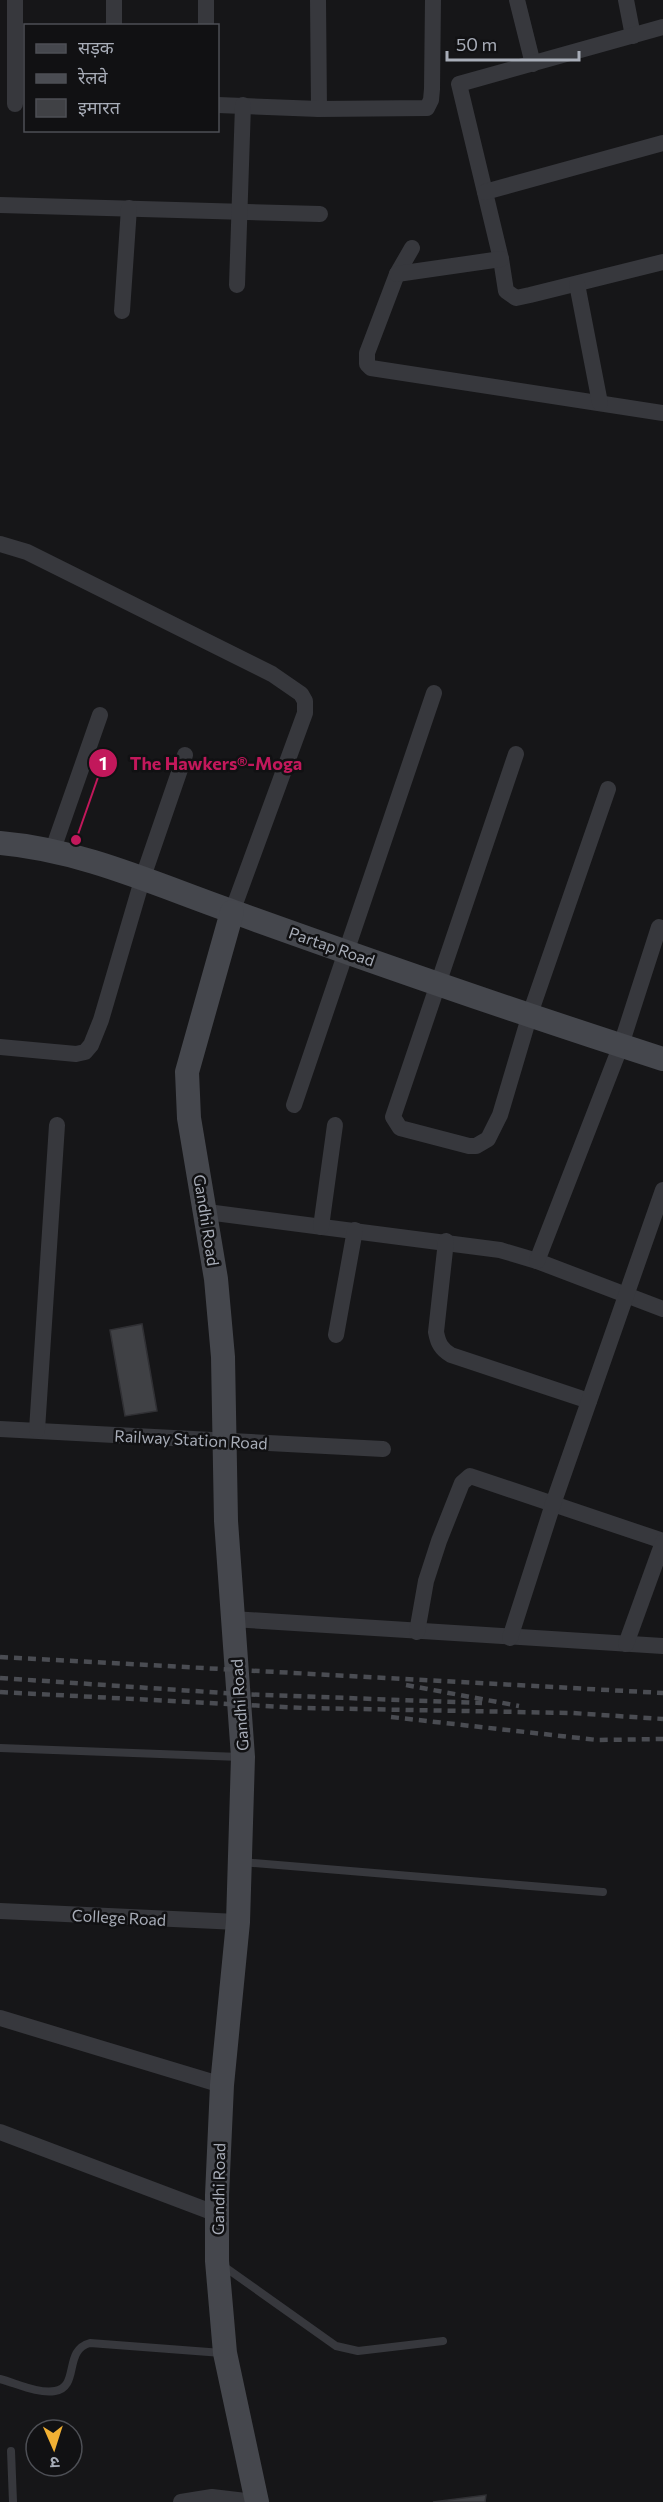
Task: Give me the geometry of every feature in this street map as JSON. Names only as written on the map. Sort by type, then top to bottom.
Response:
[{"type":"street","points":[[14,104],[15,0]]},
{"type":"street","points":[[114,0],[114,24]]},
{"type":"street","points":[[206,0],[206,24]]},
{"type":"street","points":[[318,0],[319,109]]},
{"type":"street","points":[[219,105],[319,109],[422,109],[429,104],[432,89],[433,0]]},
{"type":"street","points":[[517,0],[533,64]]},
{"type":"street","points":[[626,0],[633,36]]},
{"type":"street","points":[[432,89],[459,84],[663,27]]},
{"type":"street","points":[[459,84],[501,259],[506,291],[510,296],[530,295],[663,262]]},
{"type":"street","points":[[237,285],[243,105]]},
{"type":"street","points":[[485,192],[663,143]]},
{"type":"street","points":[[0,205],[320,214]]},
{"type":"street","points":[[122,311],[129,208]]},
{"type":"street","points":[[412,248],[397,274],[367,353],[367,364],[371,368],[663,413]]},
{"type":"street","points":[[397,274],[501,259]]},
{"type":"street","points":[[577,284],[600,403]]},
{"type":"street","points":[[0,544],[27,552],[261,669],[301,694],[305,701],[303,724],[290,751],[232,912]]},
{"type":"street","points":[[294,1105],[434,693]]},
{"type":"street","points":[[52,852],[100,715]]},
{"type":"street","points":[[516,754],[395,1111],[396,1124],[406,1131],[469,1146],[476,1146],[488,1139],[500,1115],[530,1014],[608,789]]},
{"type":"street","points":[[0,1047],[76,1054],[85,1052],[91,1045],[101,1020],[143,877],[185,755]]},
{"type":"street","name":"Partap Road","points":[[0,843],[52,852],[143,877],[232,912],[663,1059]]},
{"type":"street","name":"Gandhi Road","points":[[232,912],[187,1072],[189,1118],[207,1212],[223,1357],[223,1441],[232,1619],[243,1757],[238,1922],[222,2085],[217,2261],[225,2353],[256,2502]]},
{"type":"street","points":[[537,1261],[621,1045],[659,927]]},
{"type":"street","points":[[37,1430],[57,1125]]},
{"type":"street","points":[[321,1227],[335,1125]]},
{"type":"street","points":[[510,1638],[553,1504],[663,1190]]},
{"type":"street","points":[[207,1212],[447,1241],[500,1250],[537,1261],[626,1297],[663,1309]]},
{"type":"street","points":[[336,1335],[355,1230]]},
{"type":"street","points":[[447,1241],[436,1332],[442,1350],[590,1401]]},
{"type":"street","name":"Railway Station Road","points":[[0,1429],[383,1449]]},
{"type":"street","points":[[417,1632],[426,1581],[439,1541],[466,1478],[476,1476],[663,1542],[626,1644]]},
{"type":"street","points":[[232,1619],[663,1646]]},
{"type":"street","name":"College Road","points":[[0,1911],[238,1922]]},
{"type":"street","points":[[0,2018],[222,2085]]},
{"type":"street","points":[[0,2132],[217,2214]]},
{"type":"street","points":[[181,2502],[212,2497],[256,2502]]},
{"type":"lane","points":[[0,1748],[243,1757]]},
{"type":"lane","points":[[240,1862],[603,1892]]},
{"type":"lane","points":[[217,2261],[336,2346],[346,2350],[358,2351],[443,2341]]},
{"type":"lane","points":[[0,2379],[55,2391],[64,2387],[69,2378],[76,2351],[81,2345],[90,2343],[225,2353]]},
{"type":"lane","points":[[11,2451],[13,2502]]},
{"type":"building","points":[[142,1324],[157,1411],[125,1416],[110,1330]]},
{"type":"building","points":[[486,2495],[485,2502],[433,2502]]},
{"type":"railway","points":[[0,1657],[663,1693]]},
{"type":"railway","points":[[0,1678],[239,1694],[482,1703]]},
{"type":"railway","points":[[406,1685],[519,1706]]},
{"type":"railway","points":[[0,1692],[304,1708],[572,1713],[663,1719]]},
{"type":"railway","points":[[391,1717],[597,1740],[663,1739]]},
{"type":"place","name":"The Hawkers®-Moga","points":[[76,840]]}]
